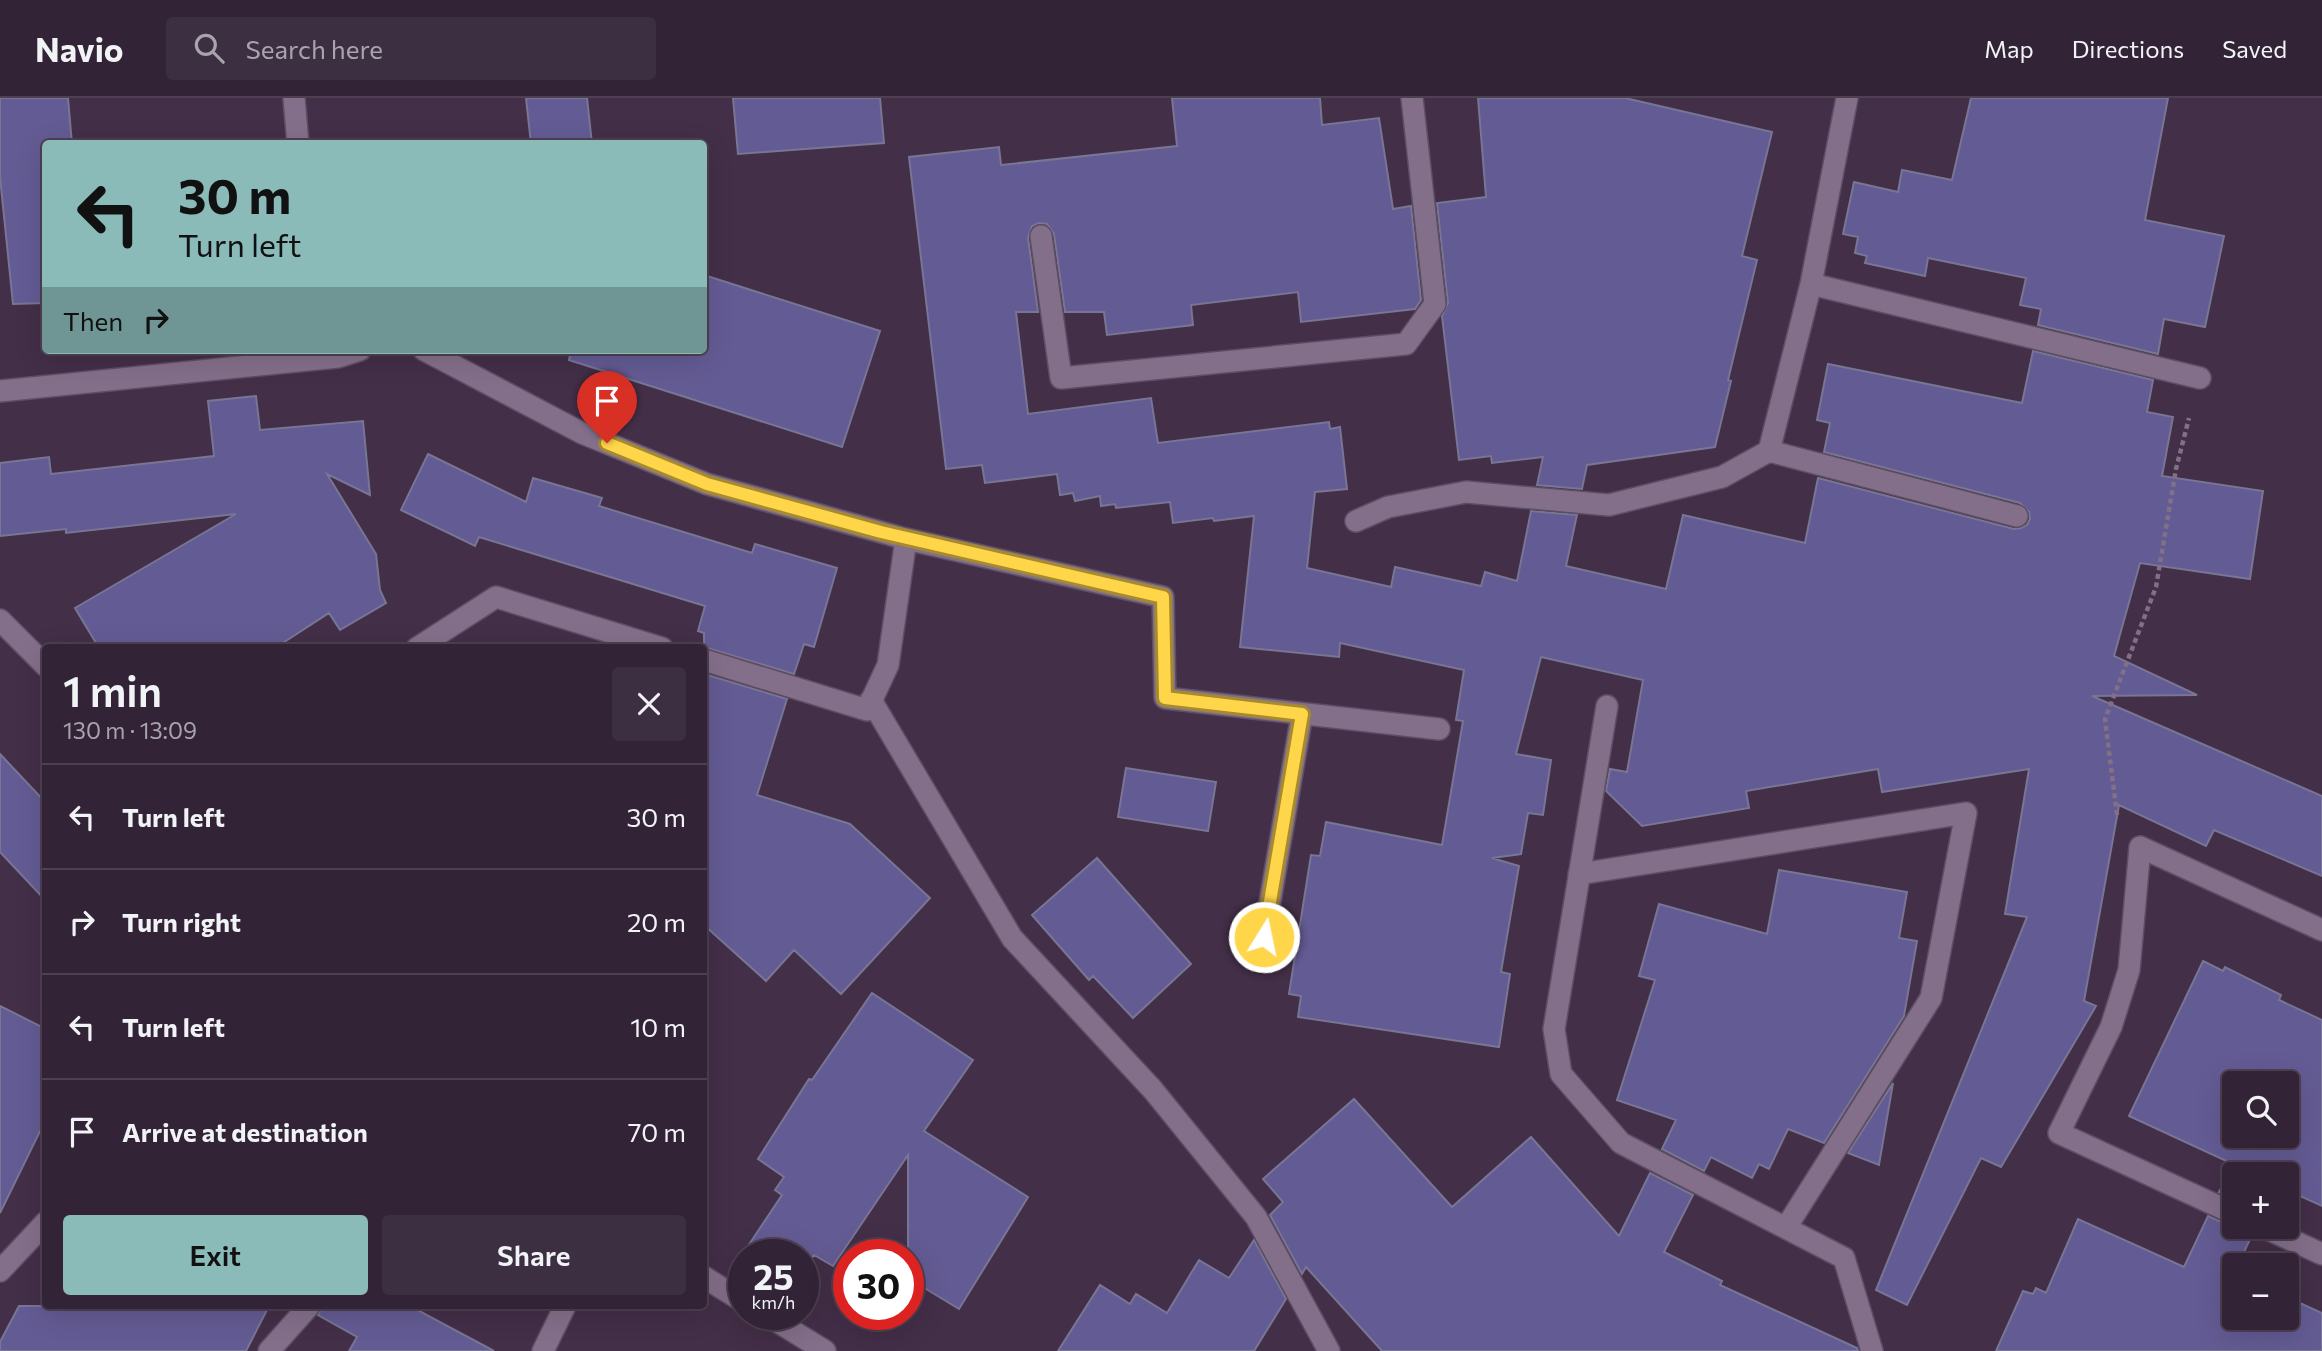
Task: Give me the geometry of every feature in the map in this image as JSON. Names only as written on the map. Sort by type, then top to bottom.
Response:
[{"type":"street","points":[[293,98],[298,140]]},
{"type":"street","points":[[1041,236],[1060,378],[1406,344],[1435,304],[1412,98]]},
{"type":"street","points":[[1769,452],[1811,284],[1847,98]]},
{"type":"street","points":[[1811,284],[2200,378]]},
{"type":"street","points":[[0,391],[347,354]]},
{"type":"street","points":[[432,354],[582,433],[707,484],[906,539],[1163,597],[1165,698],[1439,729]]},
{"type":"street","points":[[1356,521],[1388,507],[1466,492],[1609,505],[1722,477],[1769,452],[2017,516]]},
{"type":"street","points":[[707,661],[867,710],[888,665],[906,539]]},
{"type":"street","points":[[423,644],[496,597],[649,644]]},
{"type":"street","points":[[0,620],[42,662]]},
{"type":"street","points":[[871,700],[1012,938],[1153,1090],[1256,1217],[1329,1351]]},
{"type":"street","points":[[1606,706],[1554,1029],[1561,1074],[1621,1143],[1787,1226],[1844,1258],[1872,1351]]},
{"type":"street","points":[[1264,937],[1302,714]]},
{"type":"street","points":[[1579,874],[1966,813],[1931,998],[1787,1226]]},
{"type":"street","points":[[2222,1208],[2059,1133],[2111,1027],[2129,970],[2140,846],[2322,930]]},
{"type":"street","points":[[0,1271],[42,1226]]},
{"type":"street","points":[[2289,1239],[2322,1254]]},
{"type":"street","points":[[707,1279],[728,1291]]},
{"type":"street","points":[[269,1351],[306,1309]]},
{"type":"street","points":[[543,1351],[564,1309]]},
{"type":"street","points":[[791,1330],[825,1351]]},
{"type":"path","points":[[2140,846],[2115,813],[2105,719],[2156,587],[2176,469],[2200,378]]},
{"type":"building","points":[[0,98],[68,98],[72,140],[42,140],[42,303],[13,304],[0,177]]},
{"type":"building","points":[[526,98],[587,98],[592,140],[531,140]]},
{"type":"building","points":[[733,98],[880,98],[884,143],[738,154]]},
{"type":"building","points":[[1172,98],[1320,98],[1322,125],[1379,118],[1393,209],[1411,206],[1421,300],[1415,309],[1301,322],[1298,292],[1191,305],[1193,325],[1107,335],[1104,312],[1065,312],[1054,234],[1047,224],[1039,223],[1032,226],[1028,237],[1038,312],[1016,312],[1028,414],[1151,398],[1158,443],[1329,422],[1330,429],[1340,427],[1347,489],[1315,492],[1307,568],[1391,587],[1395,567],[1481,586],[1485,572],[1517,581],[1531,511],[1577,515],[1566,566],[1666,589],[1683,515],[1805,543],[1818,478],[2014,529],[2027,525],[2029,512],[2020,503],[1824,452],[1830,423],[1817,420],[1828,364],[2022,403],[2033,351],[2153,380],[2147,412],[2173,417],[2162,476],[2263,491],[2250,579],[2140,563],[2114,656],[2197,695],[2092,696],[2322,796],[2322,876],[2214,830],[2206,846],[2119,805],[2084,1001],[2096,1006],[2001,1167],[1981,1158],[1907,1305],[1876,1290],[2027,917],[2005,914],[2029,769],[1882,792],[1878,769],[1746,791],[1749,808],[1642,826],[1606,791],[1610,769],[1627,772],[1643,680],[1541,657],[1516,754],[1551,760],[1543,815],[1528,813],[1521,854],[1492,858],[1519,866],[1501,972],[1510,974],[1499,1047],[1298,1017],[1301,996],[1289,994],[1311,855],[1320,856],[1326,822],[1442,845],[1463,721],[1456,720],[1464,670],[1340,643],[1339,657],[1240,647],[1254,516],[1173,523],[1170,502],[1116,508],[1115,504],[1101,506],[1100,496],[1075,501],[1073,493],[1060,495],[1057,474],[985,483],[982,465],[946,469],[909,157],[999,147],[1001,165],[1177,146]]},
{"type":"building","points":[[1478,98],[1625,98],[1772,132],[1742,256],[1757,260],[1715,447],[1587,465],[1582,489],[1537,485],[1543,457],[1492,463],[1491,456],[1459,460],[1442,316],[1448,303],[1437,203],[1486,197]]},
{"type":"building","points":[[1971,98],[2168,98],[2145,220],[2224,236],[2205,327],[2164,319],[2158,354],[2038,325],[2041,309],[2020,305],[2026,278],[1928,258],[1925,276],[1865,263],[1867,256],[1855,253],[1858,237],[1843,234],[1854,182],[1898,192],[1902,170],[1952,180]]},
{"type":"building","points":[[707,276],[880,331],[842,447],[569,360],[570,354],[707,354]]},
{"type":"building","points":[[256,396],[260,430],[363,421],[370,495],[327,474],[376,554],[380,590],[386,603],[340,630],[329,613],[281,644],[97,644],[75,608],[236,514],[66,533],[66,529],[0,536],[0,463],[49,457],[51,474],[214,456],[208,401]]},
{"type":"building","points":[[428,454],[526,502],[533,478],[602,498],[599,506],[752,553],[755,544],[837,568],[814,647],[804,644],[794,674],[707,648],[707,644],[704,644],[704,633],[698,631],[705,606],[479,537],[475,546],[401,510]]},
{"type":"building","points":[[707,675],[787,699],[757,795],[850,824],[930,898],[841,994],[794,950],[766,981],[707,928]]},
{"type":"building","points":[[0,754],[42,799],[42,897],[0,852]]},
{"type":"building","points":[[1126,768],[1216,782],[1208,831],[1118,817]]},
{"type":"building","points":[[1097,858],[1191,964],[1133,1018],[1093,976],[1089,980],[1032,915]]},
{"type":"building","points":[[1779,870],[1907,892],[1899,938],[1917,941],[1904,1016],[1824,1143],[1788,1129],[1769,1169],[1759,1164],[1752,1178],[1711,1157],[1704,1171],[1662,1149],[1676,1120],[1617,1100],[1655,980],[1639,976],[1659,904],[1767,934]]},
{"type":"building","points":[[2203,961],[2223,971],[2225,967],[2281,995],[2279,1000],[2322,1020],[2322,1206],[2299,1195],[2299,1162],[2229,1162],[2129,1116]]},
{"type":"building","points":[[872,993],[973,1060],[924,1131],[1028,1197],[959,1309],[924,1288],[924,1239],[908,1239],[908,1155],[851,1239],[833,1239],[833,1266],[819,1258],[819,1239],[753,1239],[782,1195],[775,1190],[784,1177],[758,1159],[809,1079],[812,1080]]},
{"type":"building","points":[[0,1006],[42,1027],[42,1127],[0,1213]]},
{"type":"building","points":[[1893,1083],[1879,1165],[1848,1153]]},
{"type":"building","points":[[1354,1099],[1452,1207],[1531,1137],[1619,1236],[1650,1173],[1693,1195],[1664,1252],[1722,1281],[1720,1285],[1857,1348],[1858,1351],[1382,1351],[1306,1267],[1302,1274],[1270,1215],[1283,1202],[1263,1179]]},
{"type":"building","points":[[2208,1216],[2222,1222],[2222,1239],[2250,1239],[2244,1253],[2222,1253],[2222,1330],[2299,1330],[2299,1302],[2322,1313],[2322,1351],[1996,1351],[2023,1291],[2033,1294],[2036,1288],[2046,1293],[2078,1219],[2184,1267]]},
{"type":"building","points":[[1254,1240],[1286,1299],[1254,1351],[1058,1351],[1100,1285],[1130,1304],[1136,1294],[1167,1313],[1199,1260],[1229,1278]]},
{"type":"building","points":[[19,1306],[42,1306],[42,1309],[267,1309],[246,1351],[0,1351],[0,1342]]},
{"type":"building","points":[[321,1309],[416,1309],[494,1351],[349,1351],[357,1337],[318,1315]]},
{"type":"route","points":[[607,443],[707,484],[906,539],[1163,597],[1165,698],[1302,714],[1264,937]]}]
